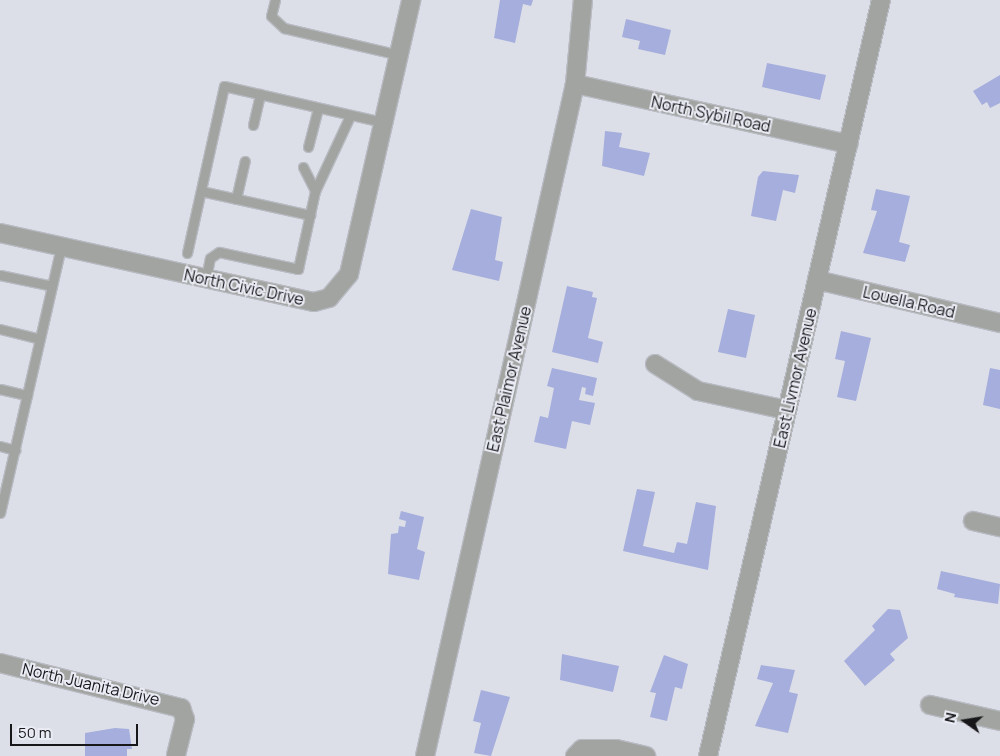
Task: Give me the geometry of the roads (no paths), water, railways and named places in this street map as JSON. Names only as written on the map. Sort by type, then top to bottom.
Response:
[{"type":"street","name":"North Civic Drive","points":[[0,233],[314,302],[336,292],[349,274],[411,0]]},
{"type":"street","name":"East Plaimor Avenue","points":[[425,756],[575,84],[583,0]]},
{"type":"street","name":"East Livmor Avenue","points":[[708,756],[882,0]]},
{"type":"street","name":"North Sybil Road","points":[[575,84],[848,144]]},
{"type":"street","name":"Louella Road","points":[[817,280],[1000,323]]},
{"type":"street","points":[[655,364],[698,391],[787,410]]},
{"type":"street","points":[[973,521],[1000,527]]},
{"type":"street","name":"North Juanita Drive","points":[[0,663],[181,708],[185,719],[176,756]]},
{"type":"street","points":[[930,705],[1000,721]]},
{"type":"street","points":[[575,756],[582,749],[616,749],[646,756]]},
{"type":"lane","points":[[275,0],[271,16],[284,28],[399,55]]},
{"type":"lane","points":[[187,253],[224,86],[383,122]]},
{"type":"lane","points":[[253,125],[260,94]]},
{"type":"lane","points":[[308,147],[318,108]]},
{"type":"lane","points":[[206,278],[210,258],[219,252],[298,269],[315,191],[350,116]]},
{"type":"lane","points":[[236,199],[244,161]]},
{"type":"lane","points":[[303,167],[315,191]]},
{"type":"lane","points":[[201,191],[310,215]]},
{"type":"lane","points":[[1,507],[61,247]]},
{"type":"lane","points":[[0,275],[52,286]]},
{"type":"lane","points":[[0,330],[40,338]]},
{"type":"lane","points":[[0,389],[27,395]]},
{"type":"lane","points":[[0,446],[15,450]]}]
